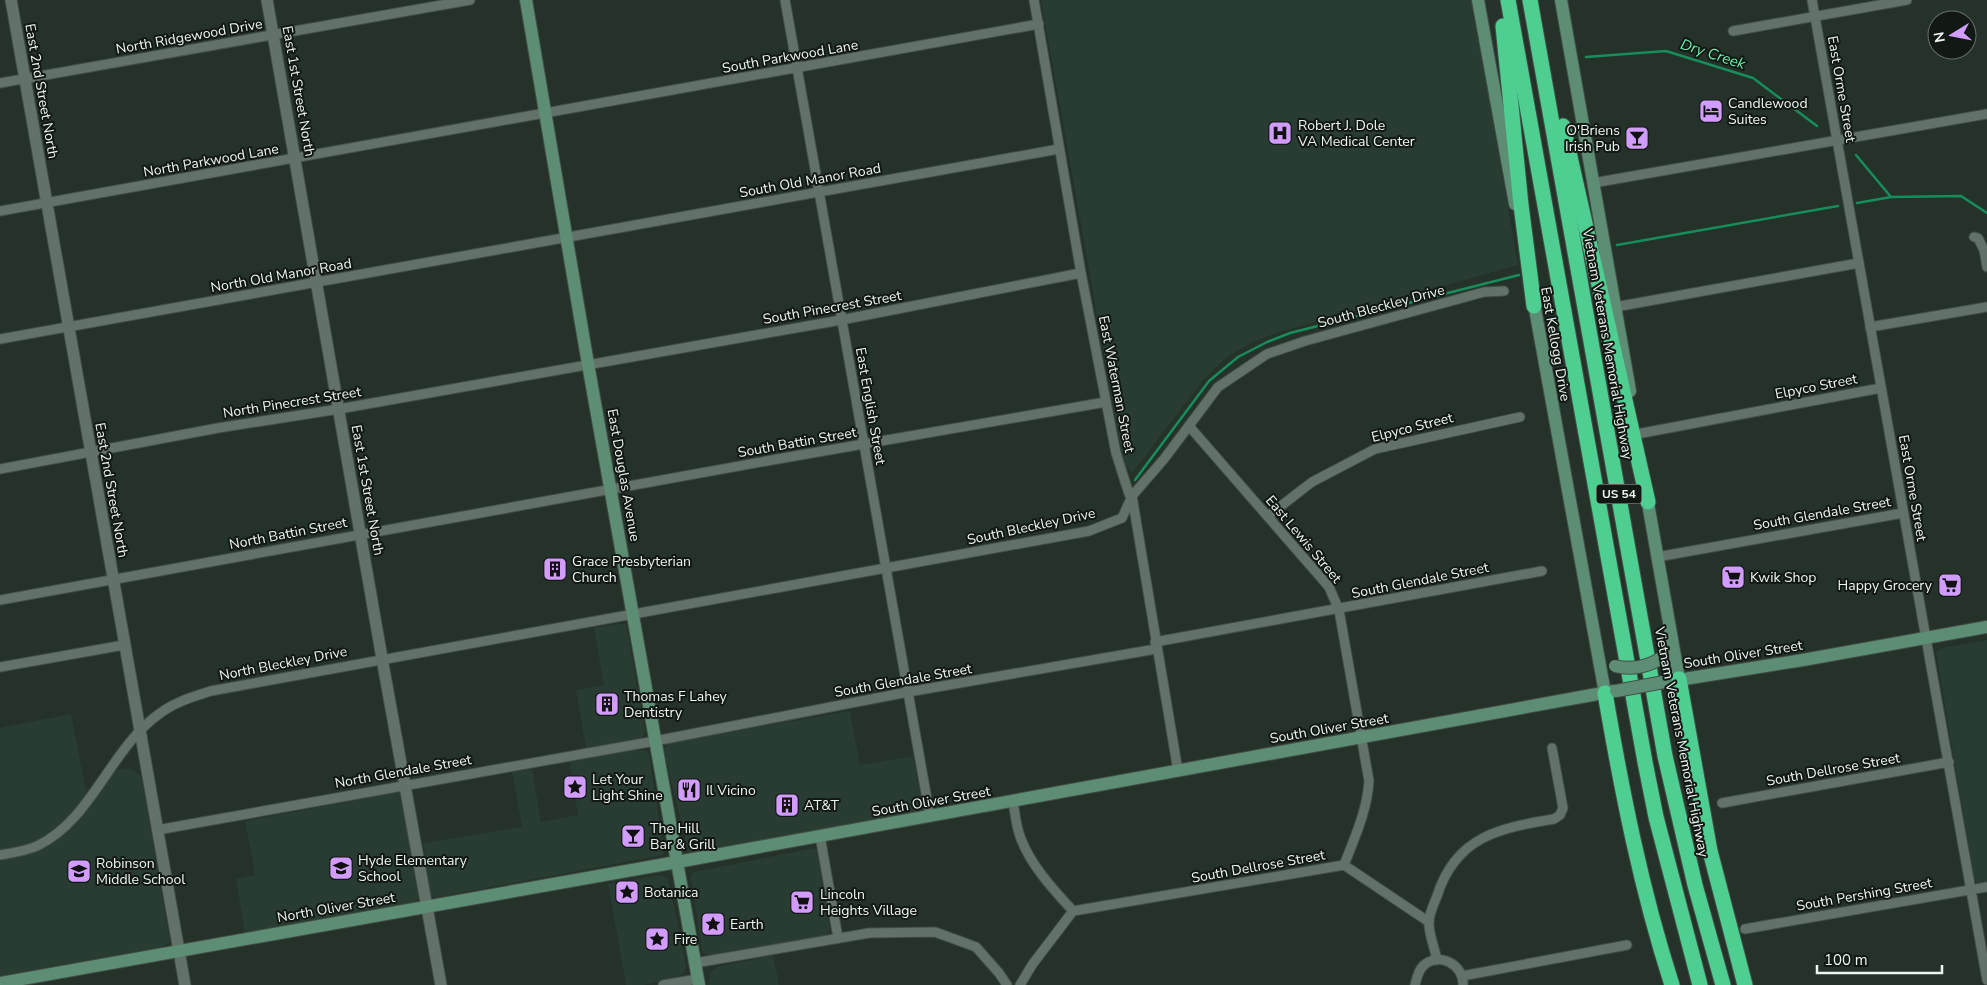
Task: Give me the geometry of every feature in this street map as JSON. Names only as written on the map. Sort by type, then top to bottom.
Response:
[{"type":"highway","points":[[1500,0],[1521,205],[1534,306]]},
{"type":"highway","name":"US 54","points":[[1508,0],[1645,762],[1656,817],[1700,985]]},
{"type":"highway","points":[[1532,0],[1648,502]]},
{"type":"highway","name":"Vietnam Veterans Memorial Highway","points":[[1532,0],[1666,756],[1695,885],[1723,985]]},
{"type":"highway","points":[[1672,681],[1710,851],[1745,985]]},
{"type":"highway","points":[[1610,692],[1632,840],[1672,985]]},
{"type":"main road","name":"East Douglas Avenue","points":[[526,0],[566,239],[698,982]]},
{"type":"main road","name":"East Kellogg Drive","points":[[1478,0],[1596,648],[1610,692]]},
{"type":"main road","points":[[1561,0],[1670,635],[1672,681]]},
{"type":"main road","name":"South Oliver Street","points":[[677,862],[1610,692],[1987,627]]},
{"type":"main road","points":[[1596,648],[1603,658],[1615,666],[1631,668],[1647,665],[1661,658],[1669,644],[1670,635]]},
{"type":"main road","name":"North Oliver Street","points":[[0,983],[677,862]]},
{"type":"street","name":"East 2nd Street North","points":[[11,0],[184,985]]},
{"type":"street","name":"East 1st Street North","points":[[267,0],[441,985]]},
{"type":"street","name":"North Ridgewood Drive","points":[[0,83],[470,0]]},
{"type":"street","name":"East English Street","points":[[785,0],[930,816]]},
{"type":"street","name":"East Waterman Street","points":[[1034,0],[1081,273],[1116,453],[1129,494],[1132,496],[1178,771]]},
{"type":"street","name":"East Orme Street","points":[[1812,0],[1987,980]]},
{"type":"street","points":[[1733,31],[1907,0]]},
{"type":"street","name":"South Parkwood Lane","points":[[545,114],[1039,24]]},
{"type":"street","name":"North Parkwood Lane","points":[[0,212],[545,114]]},
{"type":"street","points":[[1593,183],[1987,114]]},
{"type":"street","name":"South Old Manor Road","points":[[566,239],[1059,149]]},
{"type":"street","points":[[1974,237],[1978,238],[1984,250],[1987,267]]},
{"type":"street","name":"North Old Manor Road","points":[[0,340],[566,239]]},
{"type":"street","points":[[1615,307],[1859,263]]},
{"type":"street","name":"South Pinecrest Street","points":[[588,364],[841,320],[1081,273]]},
{"type":"street","name":"South Bleckley Drive","points":[[632,614],[1089,531],[1122,518],[1132,496],[1164,459],[1218,387],[1267,354],[1305,341],[1484,292],[1504,291]]},
{"type":"street","points":[[1870,327],[1987,308]]},
{"type":"street","name":"North Pinecrest Street","points":[[0,469],[218,428],[339,409],[588,364]]},
{"type":"street","name":"Elpyco Street","points":[[1637,434],[1881,388]]},
{"type":"street","name":"South Battin Street","points":[[612,490],[1106,402]]},
{"type":"street","name":"Elpyco Street","points":[[1268,516],[1312,482],[1375,449],[1520,417]]},
{"type":"street","name":"East Lewis Street","points":[[1189,426],[1329,587],[1339,610],[1369,781],[1368,798],[1363,820],[1344,865]]},
{"type":"street","name":"North Battin Street","points":[[0,600],[612,490]]},
{"type":"street","name":"South Glendale Street","points":[[1657,557],[1903,513]]},
{"type":"street","name":"South Glendale Street","points":[[655,740],[1542,571]]},
{"type":"street","name":"North Bleckley Drive","points":[[0,855],[36,847],[71,822],[115,761],[139,732],[158,715],[180,700],[211,690],[632,614]]},
{"type":"street","points":[[0,667],[124,645]]},
{"type":"street","name":"North Glendale Street","points":[[157,830],[655,740]]},
{"type":"street","points":[[1437,960],[1429,922],[1440,886],[1459,855],[1474,842],[1494,832],[1560,815],[1563,808],[1552,748]]},
{"type":"street","name":"South Dellrose Street","points":[[1722,803],[1949,762]]},
{"type":"street","points":[[1012,801],[1020,838],[1031,861],[1052,889],[1073,911],[1032,965],[1020,985]]},
{"type":"street","points":[[820,836],[838,938]]},
{"type":"street","name":"South Dellrose Street","points":[[1073,911],[1344,865],[1429,922]]},
{"type":"street","name":"South Pershing Street","points":[[1745,929],[1987,887]]},
{"type":"street","points":[[695,963],[869,933],[935,932],[976,947],[1000,973],[1007,985]]},
{"type":"street","points":[[1415,985],[1418,974],[1423,967],[1437,960],[1452,963],[1458,968],[1463,980],[1627,945]]},
{"type":"street","points":[[663,985],[698,982]]},
{"type":"shaded area","name":"Robert J. Dole VA Medical Center","points":[[1041,0],[1472,0],[1518,265],[1279,332],[1255,341],[1227,357],[1204,379],[1132,473],[1124,463],[1121,449]]},
{"type":"shaded area","points":[[626,624],[645,730],[644,735],[641,738],[586,748],[576,690],[604,685],[594,628]]},
{"type":"shaded area","points":[[1987,640],[1987,883],[1981,884],[1976,883],[1974,878],[1936,652],[1942,648]]},
{"type":"shaded area","points":[[850,711],[860,765],[913,756],[922,811],[694,853],[688,851],[664,751],[667,743]]},
{"type":"shaded area","name":"Robinson Middle School","points":[[71,714],[90,804],[118,769],[131,768],[140,775],[170,942],[163,947],[0,976],[0,728]]},
{"type":"shaded area","points":[[635,750],[646,751],[649,754],[664,851],[663,855],[438,897],[431,895],[423,843],[522,827],[512,772],[532,769],[541,822],[578,815],[569,762]]},
{"type":"shaded area","points":[[399,792],[402,794],[420,893],[419,899],[412,904],[245,933],[236,879],[255,875],[245,821]]},
{"type":"shaded area","points":[[814,848],[817,852],[830,928],[826,935],[711,955],[705,954],[702,951],[691,880],[693,872]]},
{"type":"shaded area","points":[[662,875],[668,878],[686,967],[684,972],[675,979],[643,985],[626,985],[608,884]]},
{"type":"shaded area","points":[[773,955],[779,985],[708,985],[710,973],[717,967]]},
{"type":"waterway","name":"Dry Creek","points":[[1586,57],[1666,51],[1753,78],[1817,126]]},
{"type":"waterway","name":"Dry Creek","points":[[1856,155],[1891,197]]},
{"type":"waterway","name":"Dry Creek","points":[[1857,203],[1891,197],[1961,196],[1987,213]]},
{"type":"waterway","points":[[1617,245],[1838,206]]},
{"type":"waterway","points":[[1135,480],[1209,381],[1238,357],[1290,333],[1519,275]]},
{"type":"place","name":"Candlewood Suites","points":[[1711,111]]},
{"type":"place","name":"Robert J. Dole VA Medical Center","points":[[1280,133]]},
{"type":"place","name":"O'Briens Irish Pub","points":[[1637,138]]},
{"type":"place","name":"Grace Presbyterian Church","points":[[555,569]]},
{"type":"place","name":"Kwik Shop","points":[[1733,577]]},
{"type":"place","name":"Happy Grocery","points":[[1950,585]]},
{"type":"place","name":"Thomas F Lahey Dentistry","points":[[607,704]]},
{"type":"place","name":"Let Your Light Shine","points":[[575,787]]},
{"type":"place","name":"Il Vicino","points":[[689,790]]},
{"type":"place","name":"AT&T","points":[[787,805]]},
{"type":"place","name":"The Hill Bar & Grill","points":[[633,836]]},
{"type":"place","name":"Hyde Elementary School","points":[[341,868]]},
{"type":"place","name":"Robinson Middle School","points":[[79,871]]},
{"type":"place","name":"Botanica","points":[[627,892]]},
{"type":"place","name":"Lincoln Heights Village","points":[[802,902]]},
{"type":"place","name":"Earth","points":[[713,924]]},
{"type":"place","name":"Fire","points":[[657,939]]}]
